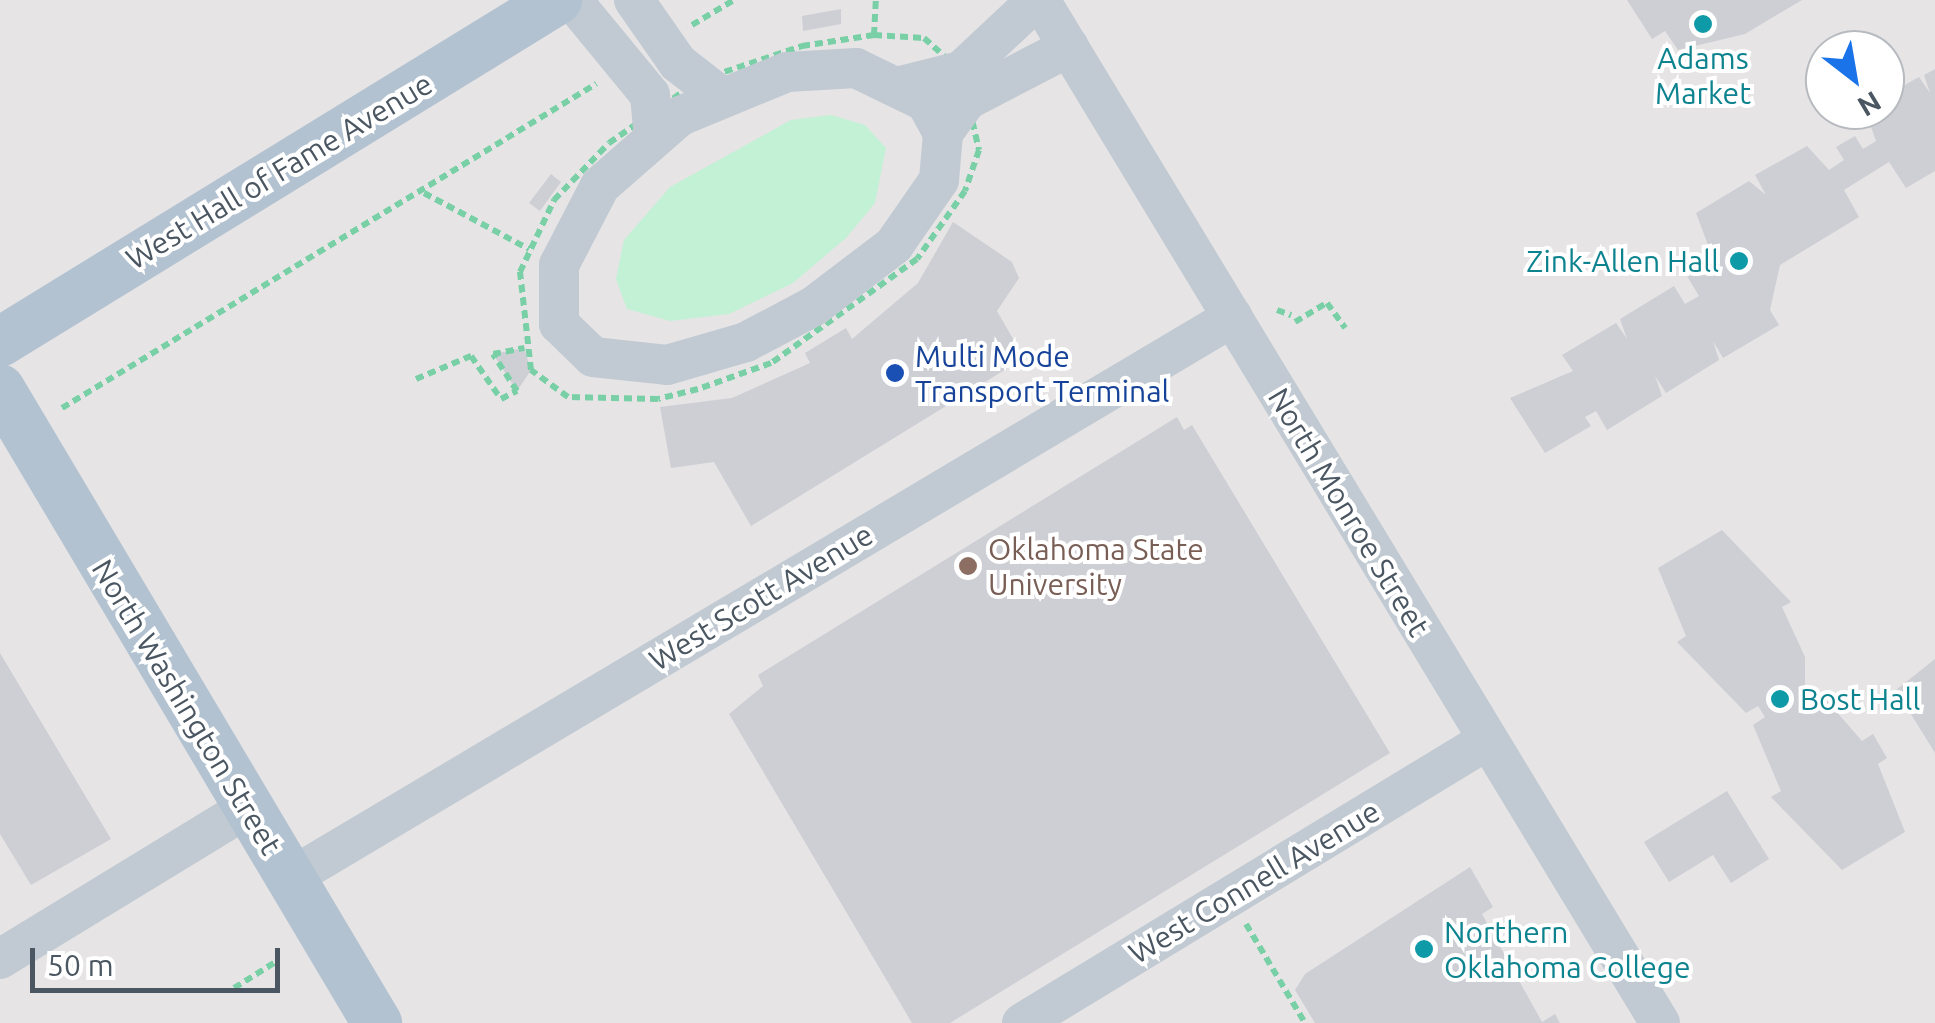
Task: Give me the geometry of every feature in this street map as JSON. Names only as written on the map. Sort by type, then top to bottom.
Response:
[{"type":"main road","name":"West Hall of Fame Avenue","points":[[0,342],[558,0]]},
{"type":"main road","name":"North Washington Street","points":[[0,389],[377,1023]]},
{"type":"street","points":[[572,0],[626,65],[653,124]]},
{"type":"street","points":[[634,0],[663,42],[712,89]]},
{"type":"street","points":[[943,133],[926,102],[901,86],[856,68],[787,72],[712,89],[653,124],[600,186],[559,265],[559,324],[592,357],[668,365],[746,342],[814,306],[894,246],[939,180],[943,133],[964,86],[1038,0]]},
{"type":"street","name":"North Monroe Street","points":[[1038,0],[1660,1023]]},
{"type":"street","points":[[901,86],[964,86],[1069,47]]},
{"type":"street","name":"West Scott Avenue","points":[[290,878],[1233,316]]},
{"type":"street","name":"West Connell Avenue","points":[[1022,1023],[1486,741]]},
{"type":"street","points":[[0,959],[247,808]]},
{"type":"path","points":[[663,42],[734,0]]},
{"type":"path","points":[[874,35],[876,0]]},
{"type":"path","points":[[874,35],[924,38],[964,86],[979,150],[965,191],[918,259],[771,364],[658,399],[568,397],[531,370],[524,348],[520,272],[554,200],[653,124],[712,89],[802,46],[874,35]]},
{"type":"path","points":[[62,408],[424,192],[626,65]]},
{"type":"path","points":[[424,192],[530,249]]},
{"type":"path","points":[[1277,310],[1293,319],[1327,302],[1345,328]]},
{"type":"path","points":[[416,378],[471,356],[501,399],[517,391],[494,354],[524,348]]},
{"type":"path","points":[[1245,923],[1305,1023]]},
{"type":"path","points":[[234,988],[277,960]]},
{"type":"shaded area","name":"Oklahoma State University","points":[[0,0],[1935,0],[1935,1023],[0,1023]]},
{"type":"green space","points":[[831,115],[865,125],[886,148],[875,203],[846,238],[793,283],[729,314],[670,321],[627,309],[616,279],[624,240],[670,187],[791,120]]},
{"type":"building","name":"Adams Market","points":[[1627,0],[1802,0],[1745,34],[1678,50],[1665,31],[1652,39]]},
{"type":"building","points":[[841,9],[841,24],[803,31],[802,16]]},
{"type":"building","name":"Zink-Allen Hall","points":[[1935,69],[1935,171],[1906,188],[1889,162],[1844,190],[1859,217],[1780,265],[1770,310],[1779,325],[1723,358],[1713,341],[1719,360],[1666,393],[1655,376],[1662,396],[1607,430],[1596,411],[1585,417],[1591,426],[1545,453],[1510,398],[1573,371],[1562,355],[1616,323],[1627,339],[1620,319],[1674,286],[1685,304],[1699,296],[1687,276],[1708,245],[1696,213],[1749,181],[1766,195],[1755,175],[1807,146],[1829,170],[1844,160],[1836,147],[1855,136],[1863,149],[1876,141],[1872,130],[1905,130],[1905,85],[1919,77],[1930,93],[1924,75]]},
{"type":"building","points":[[551,174],[561,182],[540,211],[529,203]]},
{"type":"building","name":"Multi Mode Transport Terminal","points":[[953,222],[1012,262],[1019,278],[997,311],[1024,358],[751,526],[714,462],[671,468],[660,407],[732,398],[810,363],[805,353],[846,328],[852,339],[918,283]]},
{"type":"building","points":[[524,348],[531,370],[517,391],[493,354]]},
{"type":"building","points":[[1177,417],[1184,430],[1192,425],[1390,753],[950,1023],[912,1023],[729,714],[763,686],[758,675]]},
{"type":"building","name":"Bost Hall","points":[[1722,530],[1791,602],[1782,607],[1805,657],[1805,692],[1814,686],[1862,741],[1873,734],[1887,758],[1878,764],[1905,832],[1842,870],[1771,797],[1781,791],[1753,725],[1765,717],[1758,706],[1746,713],[1677,642],[1686,636],[1658,568]]},
{"type":"building","points":[[0,653],[111,839],[31,885],[0,834]]},
{"type":"building","points":[[1935,659],[1935,753],[1896,690]]},
{"type":"building","points":[[1727,791],[1769,859],[1731,883],[1713,855],[1669,882],[1644,842]]},
{"type":"building","name":"Northern Oklahoma College","points":[[1470,867],[1493,907],[1482,914],[1542,1022],[1555,1014],[1560,1023],[1315,1023],[1295,990],[1305,974]]},
{"type":"place","name":"Adams Market","points":[[1703,24]]},
{"type":"place","name":"Zink-Allen Hall","points":[[1739,261]]},
{"type":"place","name":"Multi Mode Transport Terminal","points":[[895,373]]},
{"type":"place","name":"Oklahoma State University","points":[[968,566]]},
{"type":"place","name":"Bost Hall","points":[[1780,699]]},
{"type":"place","name":"Northern Oklahoma College","points":[[1424,949]]}]
